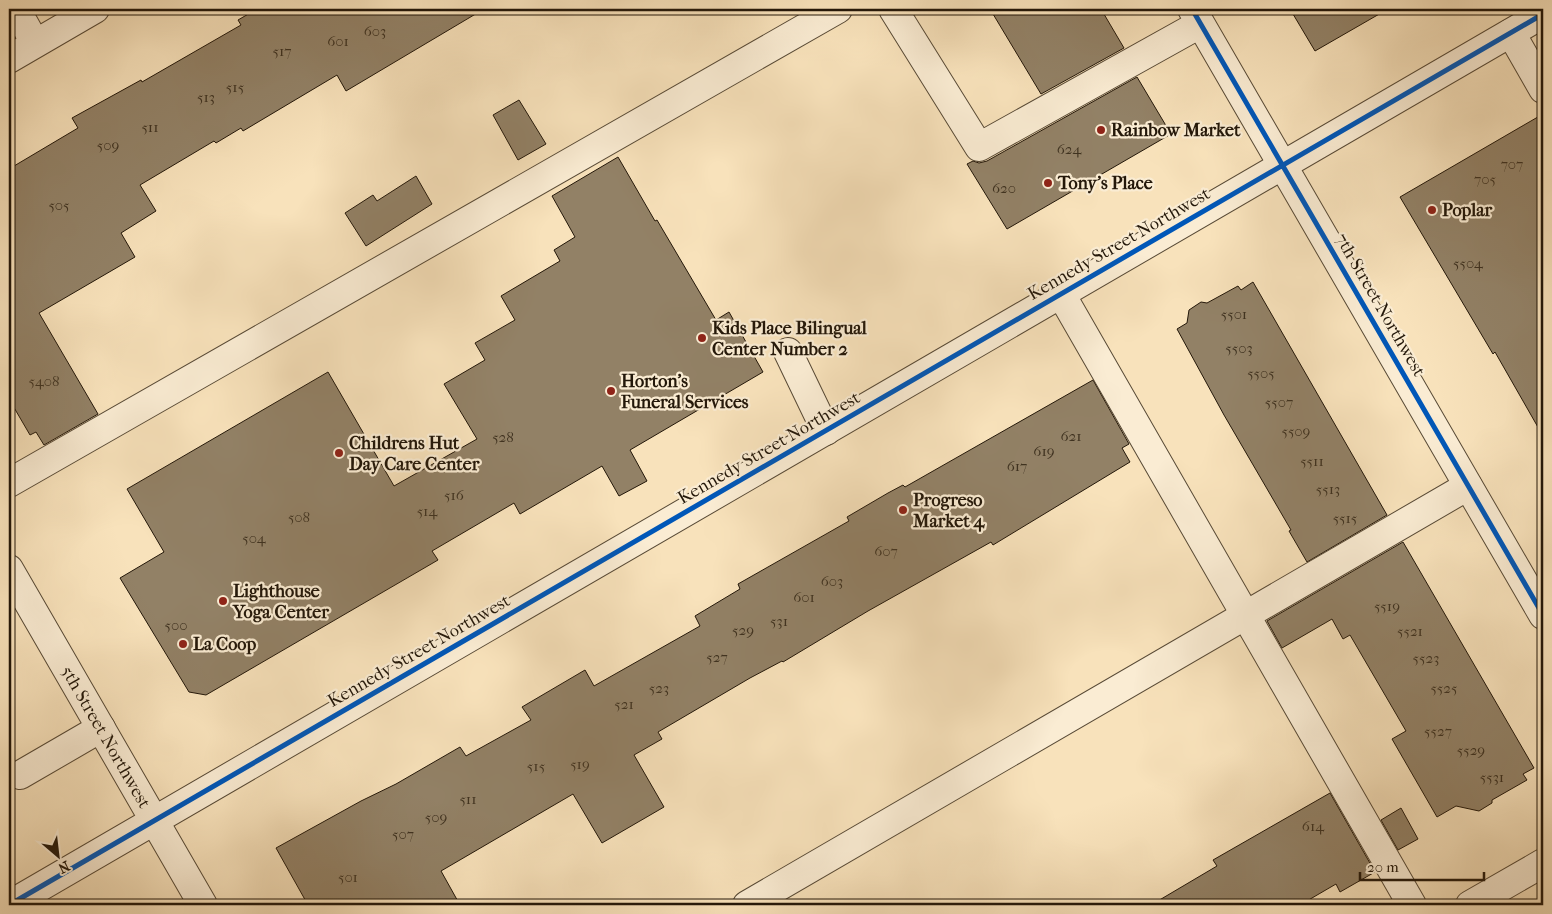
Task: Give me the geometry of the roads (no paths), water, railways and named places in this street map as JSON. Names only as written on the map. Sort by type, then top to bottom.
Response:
[{"type":"street","points":[[16,9],[35,44]]},
{"type":"street","points":[[9,59],[95,9]]},
{"type":"street","points":[[9,483],[838,9]]},
{"type":"street","points":[[893,9],[979,147],[1196,16]]},
{"type":"street","name":"Kennedy Street Northwest","points":[[9,905],[1543,14]]},
{"type":"street","name":"7th Street Northwest","points":[[1196,16],[1543,615]]},
{"type":"street","points":[[1510,33],[1543,89]]},
{"type":"street","points":[[1061,294],[1412,905]]},
{"type":"street","points":[[788,352],[826,431]]},
{"type":"street","points":[[747,905],[1468,486]]},
{"type":"street","name":"5th Street Northwest","points":[[10,574],[203,905]]},
{"type":"street","points":[[20,775],[101,728]]},
{"type":"street","points":[[1470,905],[1543,863]]},
{"type":"place","name":"Rainbow Market","points":[[1101,130]]},
{"type":"place","name":"Tony's Place","points":[[1048,183]]},
{"type":"place","name":"Poplar","points":[[1432,210]]},
{"type":"place","name":"Kids Place Bilingual Center Number 2","points":[[702,338]]},
{"type":"place","name":"Horton's Funeral Services","points":[[611,391]]},
{"type":"place","name":"Childrens Hut Day Care Center","points":[[339,453]]},
{"type":"place","name":"Progreso Market 4","points":[[903,510]]},
{"type":"place","name":"Lighthouse Yoga Center","points":[[223,601]]},
{"type":"place","name":"La Coop","points":[[183,644]]}]
